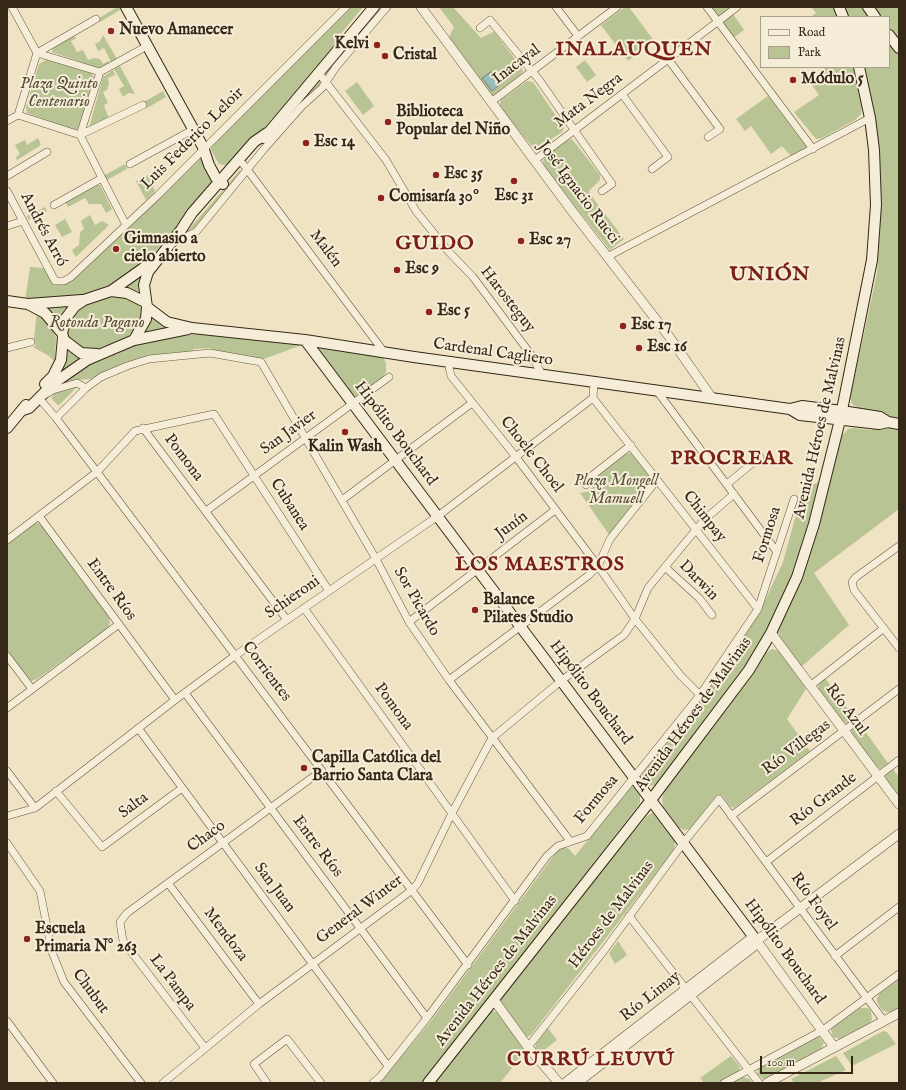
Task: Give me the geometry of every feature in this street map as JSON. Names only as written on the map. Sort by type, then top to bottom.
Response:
[{"type":"main road","points":[[126,7],[194,128],[205,151],[212,158],[220,174],[222,183]]},
{"type":"main road","points":[[222,183],[245,167],[267,133],[373,7]]},
{"type":"main road","points":[[868,7],[874,16]]},
{"type":"main road","points":[[890,36],[899,48]]},
{"type":"main road","name":"Avenida Héroes de Malvinas","points":[[428,1083],[651,800],[748,670],[771,633],[797,577],[814,524],[841,416],[872,260],[876,205],[874,150],[870,118],[859,68]]},
{"type":"main road","points":[[23,410],[29,408],[67,373],[99,354],[134,340],[146,319],[144,285],[146,278],[160,256],[181,230],[196,218],[254,142],[267,133]]},
{"type":"main road","points":[[7,428],[23,410],[26,404],[53,376],[61,360],[62,335],[66,318],[75,306],[84,300],[111,290],[160,256]]},
{"type":"main road","points":[[111,290],[127,293],[146,304]]},
{"type":"main road","points":[[7,301],[28,304],[84,300]]},
{"type":"main road","points":[[28,304],[45,314],[67,343],[81,353],[99,354]]},
{"type":"main road","name":"Cardenal Cagliero","points":[[146,304],[167,322],[192,328],[305,340],[450,362],[790,409],[800,415],[841,416],[880,424],[888,422],[899,424]]},
{"type":"main road","name":"Cardenal Cagliero","points":[[134,340],[192,328]]},
{"type":"main road","name":"Hipólito Bouchard","points":[[305,340],[684,842],[756,940]]},
{"type":"street","name":"Luis Federico Leloir","points":[[55,282],[64,281],[71,277],[205,151],[346,7]]},
{"type":"street","points":[[169,245],[193,235],[242,177],[245,167],[326,82],[336,67],[387,7]]},
{"type":"street","name":"José Ignacio Rucci","points":[[421,7],[607,257],[668,335],[712,398]]},
{"type":"street","points":[[556,7],[578,36]]},
{"type":"street","name":"Inacayal","points":[[491,102],[617,7]]},
{"type":"street","points":[[707,7],[813,149]]},
{"type":"street","name":"Mata Negra","points":[[535,160],[737,7]]},
{"type":"street","points":[[11,10],[37,52],[100,72]]},
{"type":"street","points":[[7,121],[18,115],[37,52],[96,19]]},
{"type":"street","points":[[480,28],[490,20],[533,71],[612,184],[602,192]]},
{"type":"street","points":[[126,225],[80,135],[100,72],[147,46]]},
{"type":"street","points":[[668,59],[720,129],[708,137]]},
{"type":"street","name":"Harosteguy","points":[[318,72],[386,160],[416,211],[448,251],[473,276],[532,356],[542,375]]},
{"type":"street","points":[[622,94],[668,157],[652,169]]},
{"type":"street","points":[[18,115],[80,135],[143,105]]},
{"type":"street","points":[[607,257],[870,118]]},
{"type":"street","points":[[130,164],[194,128]]},
{"type":"street","points":[[7,176],[47,152]]},
{"type":"street","name":"Malén","points":[[245,167],[384,352]]},
{"type":"street","points":[[54,205],[102,178]]},
{"type":"street","name":"Andrés Arró","points":[[7,192],[55,282]]},
{"type":"street","points":[[7,226],[23,221]]},
{"type":"street","points":[[7,348],[31,342]]},
{"type":"street","name":"Sor Picardo","points":[[86,388],[101,377],[149,359],[210,353],[260,362],[376,558],[409,622],[449,680],[570,842]]},
{"type":"street","name":"Choele Choel","points":[[450,362],[449,367],[451,376],[516,457],[598,566],[635,619],[681,676],[700,695]]},
{"type":"street","name":"San Javier","points":[[206,511],[389,376]]},
{"type":"street","points":[[593,398],[594,382]]},
{"type":"street","points":[[39,398],[53,390],[77,383],[86,388],[56,418]]},
{"type":"street","points":[[657,391],[777,552]]},
{"type":"street","name":"Corrientes","points":[[39,398],[98,472],[468,965]]},
{"type":"street","name":"Chimpay","points":[[593,398],[697,529],[758,609]]},
{"type":"street","name":"Schieroni","points":[[7,816],[35,808],[138,728],[236,655],[438,516],[593,398]]},
{"type":"street","points":[[342,500],[472,403]]},
{"type":"street","name":"Cubanea","points":[[143,428],[214,414],[328,591]]},
{"type":"street","points":[[7,540],[98,472],[134,431],[143,428]]},
{"type":"street","name":"Pomona","points":[[143,428],[287,620]]},
{"type":"street","points":[[586,485],[584,482],[631,445]]},
{"type":"street","points":[[727,484],[760,457]]},
{"type":"street","points":[[449,680],[520,625],[589,575],[598,566],[610,539],[657,480]]},
{"type":"street","name":"General Winter","points":[[163,1083],[260,1004],[412,890],[418,883],[452,813],[492,738],[562,680],[624,634],[635,619],[648,588],[664,567],[704,520],[734,494]]},
{"type":"street","name":"Formosa","points":[[373,1083],[380,1077],[468,965],[547,856],[558,846],[587,836],[700,695],[758,609],[794,499]]},
{"type":"street","name":"Junín","points":[[409,622],[555,510]]},
{"type":"street","name":"Entre Ríos","points":[[39,516],[175,700]]},
{"type":"street","points":[[899,546],[856,577],[852,582],[854,590],[899,648]]},
{"type":"street","name":"Darwin","points":[[664,567],[699,598],[712,615]]},
{"type":"street","name":"Pomona","points":[[304,608],[515,900]]},
{"type":"street","points":[[7,708],[119,624]]},
{"type":"street","points":[[810,686],[884,628]]},
{"type":"street","name":"Río Azul","points":[[771,633],[899,804]]},
{"type":"street","points":[[7,656],[32,689]]},
{"type":"street","name":"Río Villegas","points":[[731,816],[899,689]]},
{"type":"street","name":"Entre Ríos","points":[[185,693],[427,1018]]},
{"type":"street","name":"San Juan","points":[[138,728],[388,1066]]},
{"type":"street","name":"Río Grande","points":[[766,862],[899,760]]},
{"type":"street","points":[[7,771],[35,808]]},
{"type":"street","name":"Chaco","points":[[121,932],[120,922],[127,913],[321,771]]},
{"type":"street","name":"Salta","points":[[56,791],[102,847],[182,788]]},
{"type":"street","name":"Río Foyel","points":[[719,799],[884,1021]]},
{"type":"street","name":"Héroes de Malvinas","points":[[528,1047],[684,842],[719,799]]},
{"type":"street","name":"Río Limay","points":[[565,1083],[625,1041],[689,991],[749,940],[756,940],[899,834]]},
{"type":"street","name":"Chubut","points":[[7,843],[40,891],[52,952],[64,982],[141,1083]]},
{"type":"street","name":"Mendoza","points":[[168,882],[260,1004]]},
{"type":"street","points":[[835,956],[899,907]]},
{"type":"street","points":[[629,916],[689,991],[759,1083]]},
{"type":"street","name":"La Pampa","points":[[121,932],[123,941],[205,1048]]},
{"type":"street","name":"Hipólito Bouchard","points":[[756,940],[834,1047]]},
{"type":"street","points":[[724,1083],[823,1030],[899,974]]},
{"type":"street","points":[[494,1000],[528,1047],[559,1083]]},
{"type":"street","points":[[767,1083],[899,1012]]},
{"type":"street","points":[[7,1021],[53,1083]]},
{"type":"street","points":[[267,1083],[254,1064],[287,1039],[321,1083]]},
{"type":"street","name":"Río Limay","points":[[577,1083],[625,1041]]},
{"type":"street","points":[[171,1076],[176,1083]]},
{"type":"green space","points":[[117,7],[123,8],[100,22],[98,19]]},
{"type":"green space","points":[[350,7],[363,7],[339,36],[328,55],[259,134],[228,166],[219,164],[211,150],[213,143]]},
{"type":"green space","points":[[439,7],[453,7],[481,38],[493,32],[495,33],[521,67],[523,71],[520,75],[491,96],[448,40],[454,27]]},
{"type":"green space","points":[[625,7],[629,7],[654,41],[628,61],[601,25]]},
{"type":"green space","points":[[710,7],[727,7],[729,10],[718,18]]},
{"type":"green space","points":[[811,7],[834,7],[837,16],[812,16],[816,13]]},
{"type":"green space","points":[[844,7],[862,7],[868,16],[848,16]]},
{"type":"green space","points":[[874,7],[899,7],[899,41],[890,29],[890,16],[880,16]]},
{"type":"green space","points":[[733,14],[744,30],[733,38],[722,22]]},
{"type":"green space","points":[[103,35],[117,59],[111,62],[104,48],[98,51],[95,44],[100,41]]},
{"type":"green space","points":[[73,36],[77,38],[71,41],[77,52],[83,50],[88,60],[94,58],[100,59],[103,64],[108,61],[109,64],[98,68],[52,52],[53,48]]},
{"type":"green space","points":[[890,44],[899,56],[899,419],[858,408],[852,404],[850,398],[877,273],[881,207],[879,149],[875,116],[864,68],[890,68]]},
{"type":"green space","name":"Plaza Quinto Centenario","points":[[46,60],[91,73],[94,77],[79,129],[74,130],[27,113],[26,107],[39,64]]},
{"type":"green space","points":[[585,60],[596,75],[587,82],[576,67]]},
{"type":"green space","points":[[120,66],[135,94],[128,93],[123,97],[119,89],[124,86],[114,69]]},
{"type":"green space","points":[[824,68],[853,68],[862,106],[861,114],[855,120],[822,138],[816,139],[794,112],[819,95],[809,81],[825,70]]},
{"type":"green space","points":[[113,70],[115,75],[108,78],[109,83],[107,90],[103,92],[108,103],[104,105],[109,119],[89,128],[103,77]]},
{"type":"green space","points":[[318,79],[321,81],[320,86],[248,163]]},
{"type":"green space","points":[[527,81],[533,82],[564,128],[562,132],[535,150],[499,107],[501,100]]},
{"type":"green space","points":[[357,82],[374,106],[363,115],[345,91]]},
{"type":"green space","points":[[163,91],[166,97],[147,108],[144,102]]},
{"type":"green space","points":[[768,96],[807,148],[791,156],[782,146],[771,154],[751,126],[745,131],[736,119]]},
{"type":"green space","points":[[38,138],[41,145],[17,160],[16,157],[20,154],[15,145],[25,140],[27,145]]},
{"type":"green space","points":[[572,139],[600,175],[600,180],[589,191],[590,194],[624,239],[610,250],[544,167],[543,161],[546,156],[568,140]]},
{"type":"green space","points":[[201,158],[204,160],[213,182],[182,222],[144,264],[110,286],[97,291],[67,299],[25,301],[30,267],[44,268],[54,283],[71,280],[80,274]]},
{"type":"green space","points":[[125,164],[127,169],[105,181],[103,176]]},
{"type":"green space","points":[[240,170],[242,172],[190,233],[184,235]]},
{"type":"green space","points":[[148,175],[155,191],[146,200],[136,181]]},
{"type":"green space","points":[[96,185],[100,185],[112,209],[106,213],[101,204],[89,204],[85,198],[68,207],[65,201]]},
{"type":"green space","points":[[45,207],[47,211],[28,220],[27,216]]},
{"type":"green space","points":[[90,215],[95,225],[102,221],[109,225],[76,257],[72,250],[79,245],[80,232],[84,229],[81,221]]},
{"type":"green space","points":[[65,219],[72,232],[62,237],[55,225]]},
{"type":"green space","name":"Rotonda Pagano","points":[[142,273],[140,292],[122,288]]},
{"type":"green space","name":"Rotonda Pagano","points":[[114,295],[121,295],[138,304],[142,310],[135,330],[129,336],[94,350],[76,347],[68,339],[66,329],[69,320],[79,308],[86,304]]},
{"type":"green space","name":"Rotonda Pagano","points":[[69,304],[70,306],[58,323],[43,306]]},
{"type":"green space","points":[[37,312],[47,320],[56,337],[55,362],[49,356],[33,347],[36,346],[34,339]]},
{"type":"green space","name":"Rotonda Pagano","points":[[150,315],[177,327],[142,334]]},
{"type":"green space","points":[[202,334],[302,345],[261,360],[216,351],[210,348],[194,349],[190,353],[101,374],[91,379],[76,380],[59,386],[59,384],[86,366],[120,350],[141,343],[178,336]]},
{"type":"green space","points":[[320,348],[383,357],[386,363],[386,372],[383,377],[357,396],[353,395],[319,350]]},
{"type":"green space","name":"Rotonda Pagano","points":[[68,349],[85,357],[63,372],[66,350]]},
{"type":"green space","points":[[76,385],[77,387],[60,404],[58,405],[51,398],[56,392]]},
{"type":"green space","points":[[887,427],[899,430],[899,509],[814,573],[849,625],[801,667],[780,638],[778,632],[840,438],[848,429],[854,428],[871,430]]},
{"type":"green space","name":"Plaza Mongell Mamuell","points":[[631,453],[635,455],[653,479],[652,484],[610,536],[580,493],[590,491],[593,486],[592,480],[625,454]]},
{"type":"green space","points":[[821,481],[802,551],[783,601],[752,657],[685,749],[656,785],[650,786],[645,783],[642,775],[643,770],[761,609],[783,562],[803,489]]},
{"type":"green space","points":[[38,523],[42,526],[109,617],[110,623],[108,628],[37,679],[32,681],[28,678],[7,650],[7,544],[33,524]]},
{"type":"green space","points":[[772,649],[780,651],[806,689],[787,719],[810,751],[734,808],[730,806],[722,795],[716,796],[690,829],[684,830],[679,828],[663,807],[662,799],[665,789],[757,669],[764,654]]},
{"type":"green space","points":[[825,678],[855,719],[848,723],[841,722],[818,689],[819,683]]},
{"type":"green space","points":[[859,723],[888,763],[881,768],[875,767],[852,735],[852,727]]},
{"type":"green space","points":[[893,769],[899,777],[899,799],[885,780],[886,774]]},
{"type":"green space","points":[[634,786],[640,791],[640,803],[423,1083],[379,1083],[431,1021],[558,850],[563,846],[569,849],[575,856],[630,787]]},
{"type":"green space","points":[[652,813],[657,814],[673,836],[675,842],[674,850],[531,1035],[526,1037],[501,1003],[502,993],[647,816]]},
{"type":"green space","points":[[618,941],[627,955],[615,964],[609,953]]},
{"type":"green space","points":[[899,979],[899,1009],[892,1012],[886,1012],[881,1009],[877,1002],[877,998],[879,994]]},
{"type":"green space","points":[[860,1008],[868,1008],[871,1011],[872,1020],[868,1025],[841,1039],[833,1037],[831,1030],[833,1027]]},
{"type":"green space","points":[[492,1011],[500,1013],[523,1048],[524,1053],[500,1083],[433,1083],[487,1013]]},
{"type":"green space","points":[[548,1028],[557,1040],[539,1054],[535,1050],[536,1044]]},
{"type":"green space","points":[[883,1031],[887,1032],[896,1044],[852,1066],[843,1053]]},
{"type":"green space","points":[[819,1037],[824,1042],[821,1050],[767,1078],[763,1079],[757,1074],[759,1067],[814,1038]]},
{"type":"green space","points":[[731,1056],[740,1067],[738,1073],[720,1083],[704,1083],[700,1078]]},
{"type":"green space","points":[[836,1056],[846,1070],[817,1083],[794,1083],[791,1079]]},
{"type":"green space","points":[[743,1077],[750,1079],[752,1083],[732,1083]]},
{"type":"water","points":[[491,72],[500,84],[492,91],[482,78]]},
{"type":"place","name":"Nuevo Amanecer","points":[[111,31]]},
{"type":"place","name":"Kelvi","points":[[377,45]]},
{"type":"place","name":"Cristal","points":[[385,56]]},
{"type":"place","name":"Módulo 5","points":[[793,80]]},
{"type":"place","name":"Biblioteca Popular del Niño","points":[[388,122]]},
{"type":"place","name":"Esc 14","points":[[306,143]]},
{"type":"place","name":"Esc 35","points":[[436,175]]},
{"type":"place","name":"Esc 31","points":[[514,181]]},
{"type":"place","name":"Comisaría 30º","points":[[381,198]]},
{"type":"place","name":"Esc 27","points":[[521,241]]},
{"type":"place","name":"Gimnasio a cielo abierto","points":[[116,249]]},
{"type":"place","name":"Esc 9","points":[[397,270]]},
{"type":"place","name":"Esc 5","points":[[429,312]]},
{"type":"place","name":"Esc 17","points":[[623,326]]},
{"type":"place","name":"Esc 16","points":[[639,348]]},
{"type":"place","name":"Kalin Wash","points":[[345,432]]},
{"type":"place","name":"Balance Pilates Studio","points":[[475,610]]},
{"type":"place","name":"Capilla Católica del Barrio Santa Clara","points":[[304,768]]},
{"type":"place","name":"Escuela Primaria N° 263","points":[[27,939]]},
{"type":"district","name":"INALAUQUEN","points":[[634,51]]},
{"type":"district","name":"GUIDO","points":[[435,245]]},
{"type":"district","name":"UNIÓN","points":[[770,276]]},
{"type":"district","name":"PROCREAR","points":[[732,460]]},
{"type":"district","name":"LOS MAESTROS","points":[[540,566]]},
{"type":"district","name":"CURRÚ LEUVÚ","points":[[591,1061]]}]
